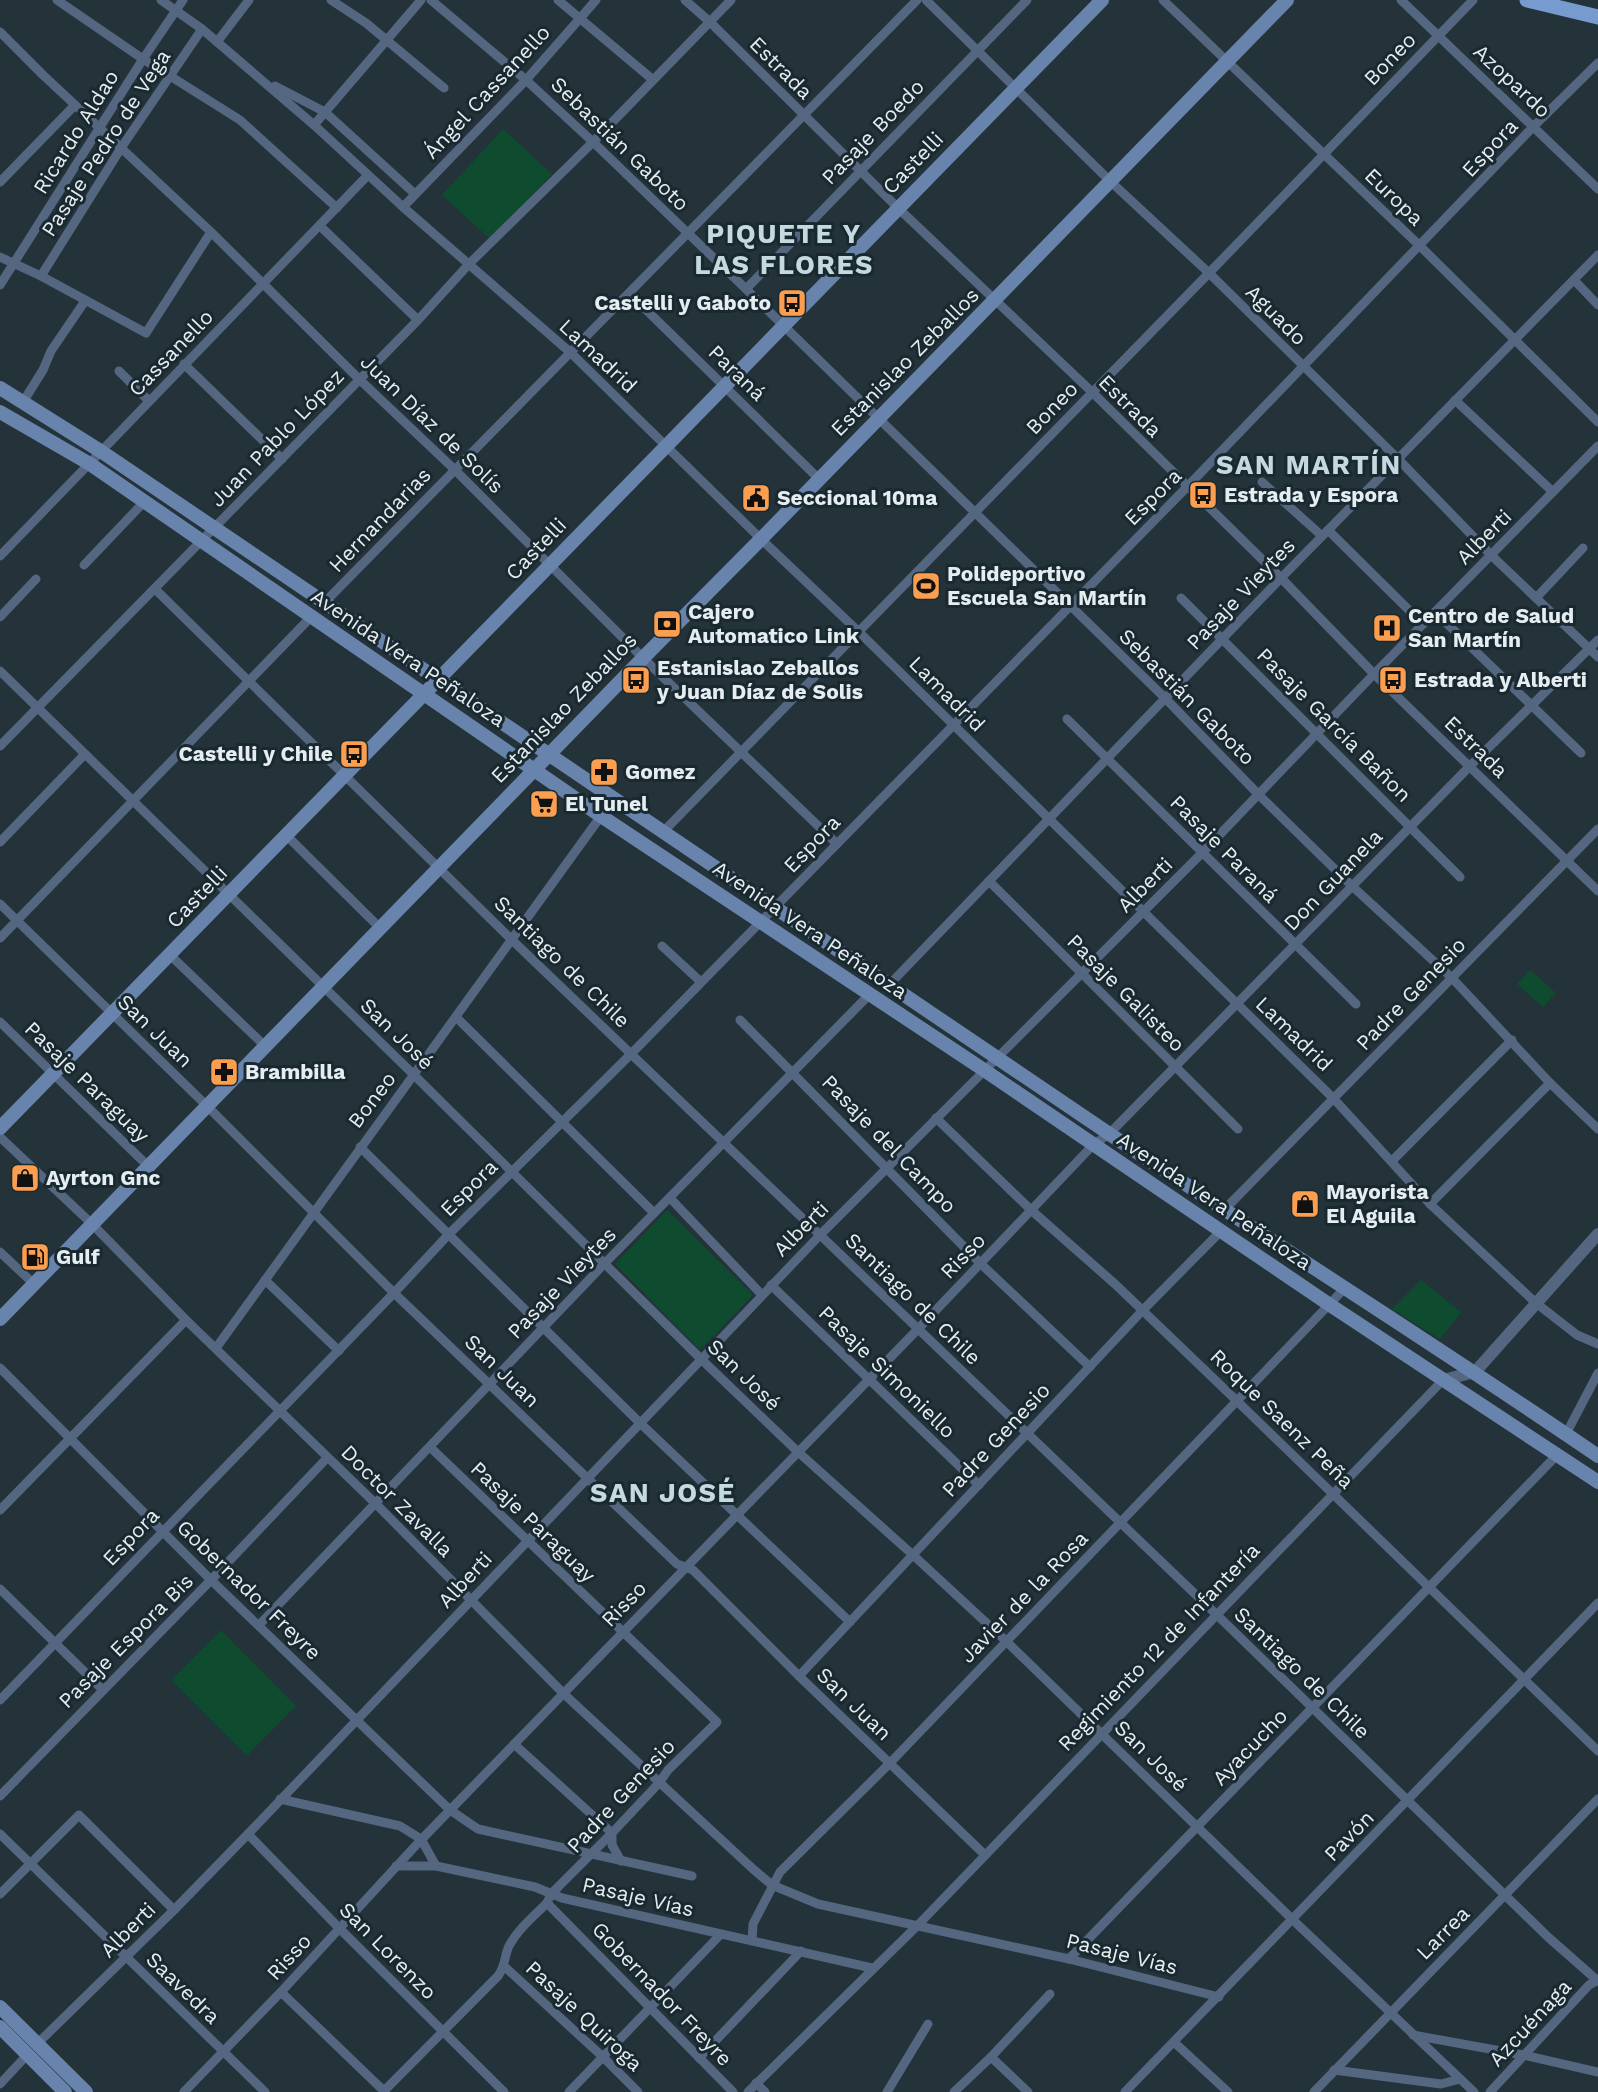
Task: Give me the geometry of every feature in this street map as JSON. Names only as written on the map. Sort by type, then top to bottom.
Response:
[{"type":"main road","name":"Castelli","points":[[0,1128],[1102,0]]},
{"type":"main road","name":"Estanislao Zeballos","points":[[0,1319],[208,1107],[439,866],[1287,0]]},
{"type":"main road","points":[[1527,0],[1598,17]]},
{"type":"main road","name":"Avenida Vera Peñaloza","points":[[0,388],[102,452],[436,681],[1109,1134],[1344,1289],[1475,1372],[1598,1456]]},
{"type":"main road","name":"Avenida Vera Peñaloza","points":[[0,412],[90,464],[601,816],[1598,1482]]},
{"type":"main road","points":[[0,2007],[65,2092]]},
{"type":"main road","points":[[0,2026],[33,2049],[86,2092]]},
{"type":"street","points":[[57,0],[170,77],[240,120],[337,208]]},
{"type":"street","name":"Lamadrid","points":[[161,0],[202,29],[261,79],[403,207],[571,353],[1334,1098],[1430,1204],[1536,1303],[1576,1335],[1598,1344]]},
{"type":"street","name":"Ricardo Aldao","points":[[0,285],[183,0]]},
{"type":"street","points":[[217,42],[249,0]]},
{"type":"street","points":[[331,0],[366,23],[444,88]]},
{"type":"street","points":[[314,125],[421,0]]},
{"type":"street","name":"Sebastián Gaboto","points":[[431,0],[526,80],[594,142],[746,289],[1165,698],[1352,886],[1452,978],[1550,1083],[1598,1129]]},
{"type":"street","points":[[558,0],[652,80]]},
{"type":"street","name":"Ángel Cassanello","points":[[403,207],[526,80],[596,0]]},
{"type":"street","name":"Estrada","points":[[685,0],[898,208],[1092,392],[1281,578],[1374,674],[1598,891]]},
{"type":"street","name":"Juan Pablo López","points":[[0,746],[731,0]]},
{"type":"street","name":"Hernandarias","points":[[323,604],[917,0]]},
{"type":"street","name":"Aguado","points":[[926,0],[1110,181],[1209,273],[1398,459],[1491,555],[1598,657]]},
{"type":"street","name":"Pasaje Boedo","points":[[746,289],[1027,0]]},
{"type":"street","name":"Europa","points":[[1163,0],[1421,247],[1598,422]]},
{"type":"street","name":"Azopardo","points":[[1401,0],[1598,189]]},
{"type":"street","name":"Boneo","points":[[662,833],[1209,273],[1469,2]]},
{"type":"street","name":"Pasaje Pedro de Vega","points":[[41,276],[121,148],[202,29]]},
{"type":"street","name":"Juan Díaz de Solís","points":[[0,32],[211,232],[359,380],[454,469],[643,658],[837,844]]},
{"type":"street","name":"Espora","points":[[0,1700],[339,1351],[449,1234],[631,1054],[1188,488],[1421,247],[1534,126],[1598,63]]},
{"type":"street","name":"Lamadrid","points":[[261,79],[325,112],[416,194]]},
{"type":"street","points":[[0,182],[75,105]]},
{"type":"street","name":"Cassanello","points":[[0,556],[368,175]]},
{"type":"street","points":[[320,226],[418,320]]},
{"type":"street","points":[[0,257],[41,276],[146,333],[211,232]]},
{"type":"street","name":"Pasaje Vieytes","points":[[888,986],[1222,638],[1598,255]]},
{"type":"street","points":[[1574,280],[1598,305]]},
{"type":"street","name":"Paraná","points":[[629,293],[819,479]]},
{"type":"street","points":[[23,402],[60,336],[85,301]]},
{"type":"street","points":[[184,364],[282,459]]},
{"type":"street","points":[[119,372],[149,401]]},
{"type":"street","points":[[1455,400],[1553,492]]},
{"type":"street","name":"Alberti","points":[[0,2084],[248,1834],[820,1235],[1144,912],[1598,446]]},
{"type":"street","points":[[1262,482],[1325,533],[1423,624]]},
{"type":"street","points":[[84,565],[145,501]]},
{"type":"street","points":[[1536,598],[1583,548]]},
{"type":"street","points":[[0,617],[36,579]]},
{"type":"street","name":"Santiago de Chile","points":[[155,588],[512,940],[1217,1615],[1505,1895],[1598,1981]]},
{"type":"street","name":"Pasaje García Bañon","points":[[1181,598],[1460,877]]},
{"type":"street","points":[[1435,612],[1581,753]]},
{"type":"street","points":[[0,938],[311,617]]},
{"type":"street","name":"Don Guanela","points":[[1093,1144],[1109,1134],[1470,766],[1598,640]]},
{"type":"street","name":"San José","points":[[0,671],[701,1359],[797,1451],[1006,1641],[1474,2092]]},
{"type":"street","name":"Pasaje Paraná","points":[[1067,719],[1356,1004]]},
{"type":"street","points":[[0,842],[85,754]]},
{"type":"street","name":"Boneo","points":[[216,1348],[601,816]]},
{"type":"street","name":"Padre Genesio","points":[[1224,1210],[1598,830]]},
{"type":"street","points":[[286,835],[380,927]]},
{"type":"street","name":"Pasaje Galisteo","points":[[989,881],[1238,1129]]},
{"type":"street","name":"San Juan","points":[[0,904],[394,1293],[677,1564],[693,1570],[799,1676],[986,1855]]},
{"type":"street","points":[[662,945],[701,982]]},
{"type":"street","points":[[170,955],[265,1046]]},
{"type":"street","name":"Pasaje Vieytes","points":[[259,1625],[543,1327],[869,995]]},
{"type":"street","points":[[456,1017],[654,1213]]},
{"type":"street","name":"Pasaje del Campo","points":[[740,1020],[794,1072],[980,1263],[1090,1367]]},
{"type":"street","name":"Pasaje Paraguay","points":[[0,1022],[148,1167]]},
{"type":"street","points":[[1392,1161],[1512,1040]]},
{"type":"street","points":[[1430,1204],[1550,1083]]},
{"type":"street","name":"Roque Saenz Peña","points":[[936,1118],[1031,1210],[1115,1284],[1238,1401],[1598,1751]]},
{"type":"street","name":"Doctor Zavalla","points":[[0,1137],[92,1224],[186,1320],[376,1504],[564,1694],[772,1885]]},
{"type":"street","name":"Risso","points":[[184,2092],[281,1992],[421,1839],[918,1329],[1093,1144]]},
{"type":"street","points":[[360,1147],[639,1423],[850,1622]]},
{"type":"street","points":[[670,1198],[762,1295]]},
{"type":"street","name":"Padre Genesio","points":[[799,1676],[1142,1311],[1221,1231]]},
{"type":"street","points":[[1443,1380],[1475,1372],[1598,1234]]},
{"type":"street","points":[[0,1252],[34,1284]]},
{"type":"street","points":[[265,1280],[339,1351]]},
{"type":"street","name":"Pasaje Simoniello","points":[[771,1286],[979,1485]]},
{"type":"street","name":"Javier de la Rosa","points":[[752,1941],[753,1924],[780,1872],[890,1763],[1344,1289]]},
{"type":"street","points":[[0,1510],[186,1320]]},
{"type":"street","name":"Gobernador Freyre","points":[[0,1368],[162,1532],[450,1810]]},
{"type":"street","points":[[1566,1434],[1598,1373]]},
{"type":"street","name":"Regimiento 12 de Infantería","points":[[748,2092],[986,1855],[1443,1380]]},
{"type":"street","name":"Pasaje Paraguay","points":[[430,1447],[717,1722]]},
{"type":"street","name":"Ayacucho","points":[[1069,1959],[1557,1455]]},
{"type":"street","name":"Pasaje Espora Bis","points":[[0,1796],[327,1458]]},
{"type":"street","points":[[0,1589],[102,1689]]},
{"type":"street","name":"Pavón","points":[[1125,2092],[1175,2043],[1598,1603]]},
{"type":"street","name":"Padre Genesio","points":[[384,2092],[498,1976],[505,1967],[507,1949],[513,1939],[549,1898],[659,1783],[668,1770],[717,1722]]},
{"type":"street","points":[[514,1744],[612,1833],[612,1845],[621,1861]]},
{"type":"street","points":[[280,1799],[400,1826],[421,1839],[436,1866]]},
{"type":"street","name":"Larrea","points":[[1314,2092],[1389,2012],[1598,1799]]},
{"type":"street","name":"Pasaje Vías","points":[[450,1810],[478,1829],[692,1876]]},
{"type":"street","points":[[0,1894],[79,1815],[174,1910]]},
{"type":"street","name":"Saavedra","points":[[0,1834],[265,2092]]},
{"type":"street","name":"San Lorenzo","points":[[248,1834],[504,2092]]},
{"type":"street","name":"Pasaje Vías","points":[[396,1866],[436,1866],[535,1887],[549,1898],[562,1898],[872,1968]]},
{"type":"street","name":"Pasaje Vías","points":[[772,1885],[818,1904],[918,1924],[1069,1959],[1219,1997]]},
{"type":"street","name":"Gobernador Freyre","points":[[549,1898],[733,2092]]},
{"type":"street","points":[[569,2092],[721,1934]]},
{"type":"street","points":[[699,2058],[801,1951]]},
{"type":"street","name":"Pasaje Quiroga","points":[[505,1967],[638,2092]]},
{"type":"street","name":"Azcuénaga","points":[[1490,2092],[1589,1985],[1598,1981]]},
{"type":"street","points":[[281,1992],[384,2092]]},
{"type":"street","points":[[954,2092],[991,2057],[1050,1994]]},
{"type":"street","points":[[887,2092],[928,2024]]},
{"type":"street","points":[[1413,2035],[1523,2055],[1598,2072]]},
{"type":"street","points":[[1175,2043],[1228,2092]]},
{"type":"street","points":[[991,2057],[1028,2092]]},
{"type":"street","points":[[1334,2070],[1441,2084],[1460,2079]]},
{"type":"street","points":[[756,2084],[765,2092]]},
{"type":"green space","points":[[503,129],[552,174],[491,240],[442,195]]},
{"type":"green space","points":[[1530,970],[1556,993],[1543,1007],[1517,984]]},
{"type":"green space","points":[[667,1210],[753,1295],[700,1350],[615,1264]]},
{"type":"green space","points":[[1421,1280],[1461,1312],[1440,1339],[1392,1309]]},
{"type":"green space","points":[[221,1630],[296,1706],[247,1756],[171,1680]]},
{"type":"place","name":"Castelli y Gaboto","points":[[792,303]]},
{"type":"place","name":"Estrada y Espora","points":[[1203,495]]},
{"type":"place","name":"Seccional 10ma","points":[[756,498]]},
{"type":"place","name":"Polideportivo Escuela San Martín","points":[[926,586]]},
{"type":"place","name":"Cajero Automatico Link","points":[[667,624]]},
{"type":"place","name":"Centro de Salud San Martín","points":[[1387,628]]},
{"type":"place","name":"Estanislao Zeballos y Juan Díaz de Solis","points":[[636,680]]},
{"type":"place","name":"Estrada y Alberti","points":[[1393,680]]},
{"type":"place","name":"Castelli y Chile","points":[[354,754]]},
{"type":"place","name":"Gomez","points":[[604,772]]},
{"type":"place","name":"El Tunel","points":[[544,804]]},
{"type":"place","name":"Brambilla","points":[[224,1072]]},
{"type":"place","name":"Ayrton Gnc","points":[[25,1178]]},
{"type":"place","name":"Mayorista El Aguila","points":[[1305,1204]]},
{"type":"place","name":"Gulf","points":[[35,1257]]},
{"type":"district","name":"PIQUETE Y LAS FLORES","points":[[784,250]]},
{"type":"district","name":"SAN MARTÍN","points":[[1309,465]]},
{"type":"district","name":"SAN JOSÉ","points":[[663,1493]]}]
